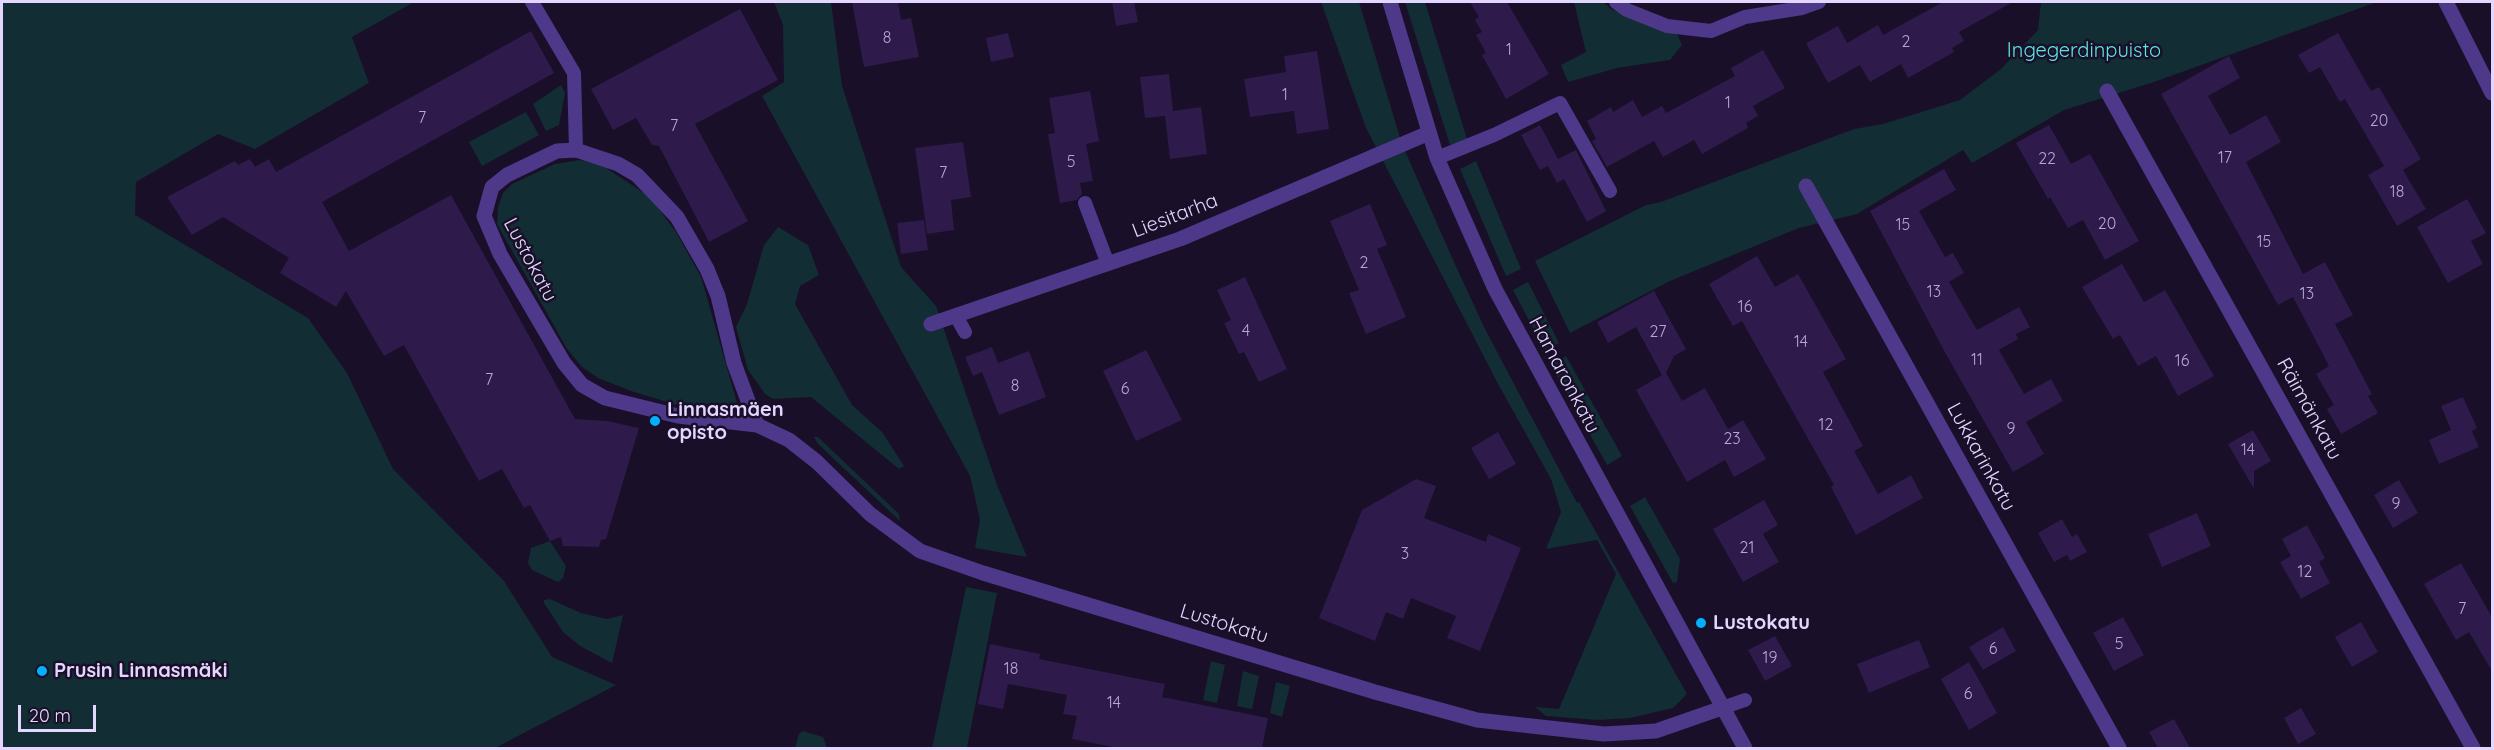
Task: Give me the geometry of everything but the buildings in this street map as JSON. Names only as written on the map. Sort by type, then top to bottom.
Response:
[{"type":"street","name":"Hamaronkatu","points":[[1390,2],[1437,158],[1495,289],[1745,748]]},
{"type":"street","points":[[2446,2],[2493,93]]},
{"type":"street","name":"Räimänkatu","points":[[2107,91],[2473,748]]},
{"type":"street","name":"Liesitarha","points":[[931,324],[1180,239],[1429,133]]},
{"type":"street","name":"Lustokatu","points":[[757,424],[734,363],[718,296],[708,269],[677,217],[637,175],[618,164],[576,150],[557,151],[507,175],[492,187],[484,216],[505,263],[564,363],[582,385],[604,398],[678,417],[757,424],[789,441],[808,455],[870,514],[920,551],[983,573],[1375,692],[1477,720],[1604,734],[1656,731],[1722,708]]},
{"type":"street","name":"Lukkarinkatu","points":[[1806,186],[2119,748]]},
{"type":"lane","points":[[532,2],[574,73],[576,150]]},
{"type":"lane","points":[[1616,2],[1667,26],[1711,31],[1745,17],[1802,8],[1818,2]]},
{"type":"lane","points":[[1437,158],[1494,135],[1560,103],[1610,191]]},
{"type":"lane","points":[[1085,202],[1108,264]]},
{"type":"lane","points":[[956,316],[964,332]]},
{"type":"lane","points":[[1722,708],[1745,700]]},
{"type":"green space","points":[[2,2],[414,2],[352,37],[369,83],[255,149],[218,134],[136,182],[135,215],[308,318],[347,373],[393,469],[504,581],[552,657],[616,685],[495,748],[2,748]]},
{"type":"green space","points":[[774,2],[831,2],[842,86],[901,267],[936,306],[997,485],[1027,557],[975,548],[980,520],[970,476],[762,96],[784,82],[783,25]]},
{"type":"green space","points":[[1321,2],[1359,2],[1402,144],[1453,260],[1485,329],[1577,503],[1579,502],[1687,694],[1673,708],[1630,718],[1598,720],[1546,716],[1535,707],[1559,709],[1616,574],[1597,540],[1546,549],[1561,512],[1551,479],[1497,382],[1366,128]]},
{"type":"green space","points":[[1405,2],[1425,2],[1467,139],[1450,145]]},
{"type":"green space","points":[[1574,2],[1603,2],[1611,9],[1655,27],[1676,32],[1682,45],[1670,60],[1617,68],[1568,82],[1561,65],[1586,52]]},
{"type":"green space","name":"Ingegerdinpuisto","points":[[2041,2],[2377,2],[2154,82],[2064,110],[1972,163],[1963,150],[1857,214],[1799,228],[1670,281],[1570,333],[1535,261],[1646,205],[1661,202],[1854,129],[1883,124],[1960,100],[2001,69],[2038,30]]},
{"type":"green space","points":[[561,85],[565,93],[559,125],[546,131],[533,104]]},
{"type":"green space","points":[[526,112],[539,135],[482,166],[469,142]]},
{"type":"green space","points":[[580,160],[600,164],[650,197],[676,232],[701,277],[738,406],[731,416],[677,405],[598,378],[582,367],[567,349],[497,224],[498,207],[503,193],[512,184],[555,164]]},
{"type":"green space","points":[[1476,161],[1521,269],[1506,276],[1460,169]]},
{"type":"green space","points":[[778,227],[808,245],[819,275],[800,286],[795,304],[852,405],[882,432],[904,466],[899,469],[811,397],[773,399],[765,394],[748,370],[736,327],[747,304],[764,245]]},
{"type":"green space","points":[[1528,282],[1559,343],[1545,351],[1513,290]]},
{"type":"green space","points":[[1566,356],[1622,456],[1607,465],[1551,365]]},
{"type":"green space","points":[[814,437],[818,437],[899,514],[900,521],[818,444]]},
{"type":"green space","points":[[1645,497],[1680,559],[1677,582],[1673,583],[1630,506]]},
{"type":"green space","points":[[550,541],[566,566],[563,578],[558,582],[532,570],[528,563],[531,548]]},
{"type":"green space","points":[[966,587],[997,593],[967,748],[932,748]]},
{"type":"green space","points":[[550,599],[581,613],[607,619],[623,615],[612,663],[580,646],[563,632],[544,603],[544,600]]},
{"type":"green space","points":[[1211,661],[1225,665],[1217,703],[1203,700]]},
{"type":"green space","points":[[1243,671],[1259,676],[1252,709],[1237,706]]},
{"type":"green space","points":[[1276,682],[1290,686],[1282,717],[1270,713]]},
{"type":"green space","points":[[803,731],[823,737],[827,748],[795,748],[799,734]]},
{"type":"place","name":"Linnasmäen opisto","points":[[655,421]]},
{"type":"place","name":"Lustokatu","points":[[1701,623]]},
{"type":"place","name":"Prusin Linnasmäki","points":[[42,671]]}]
